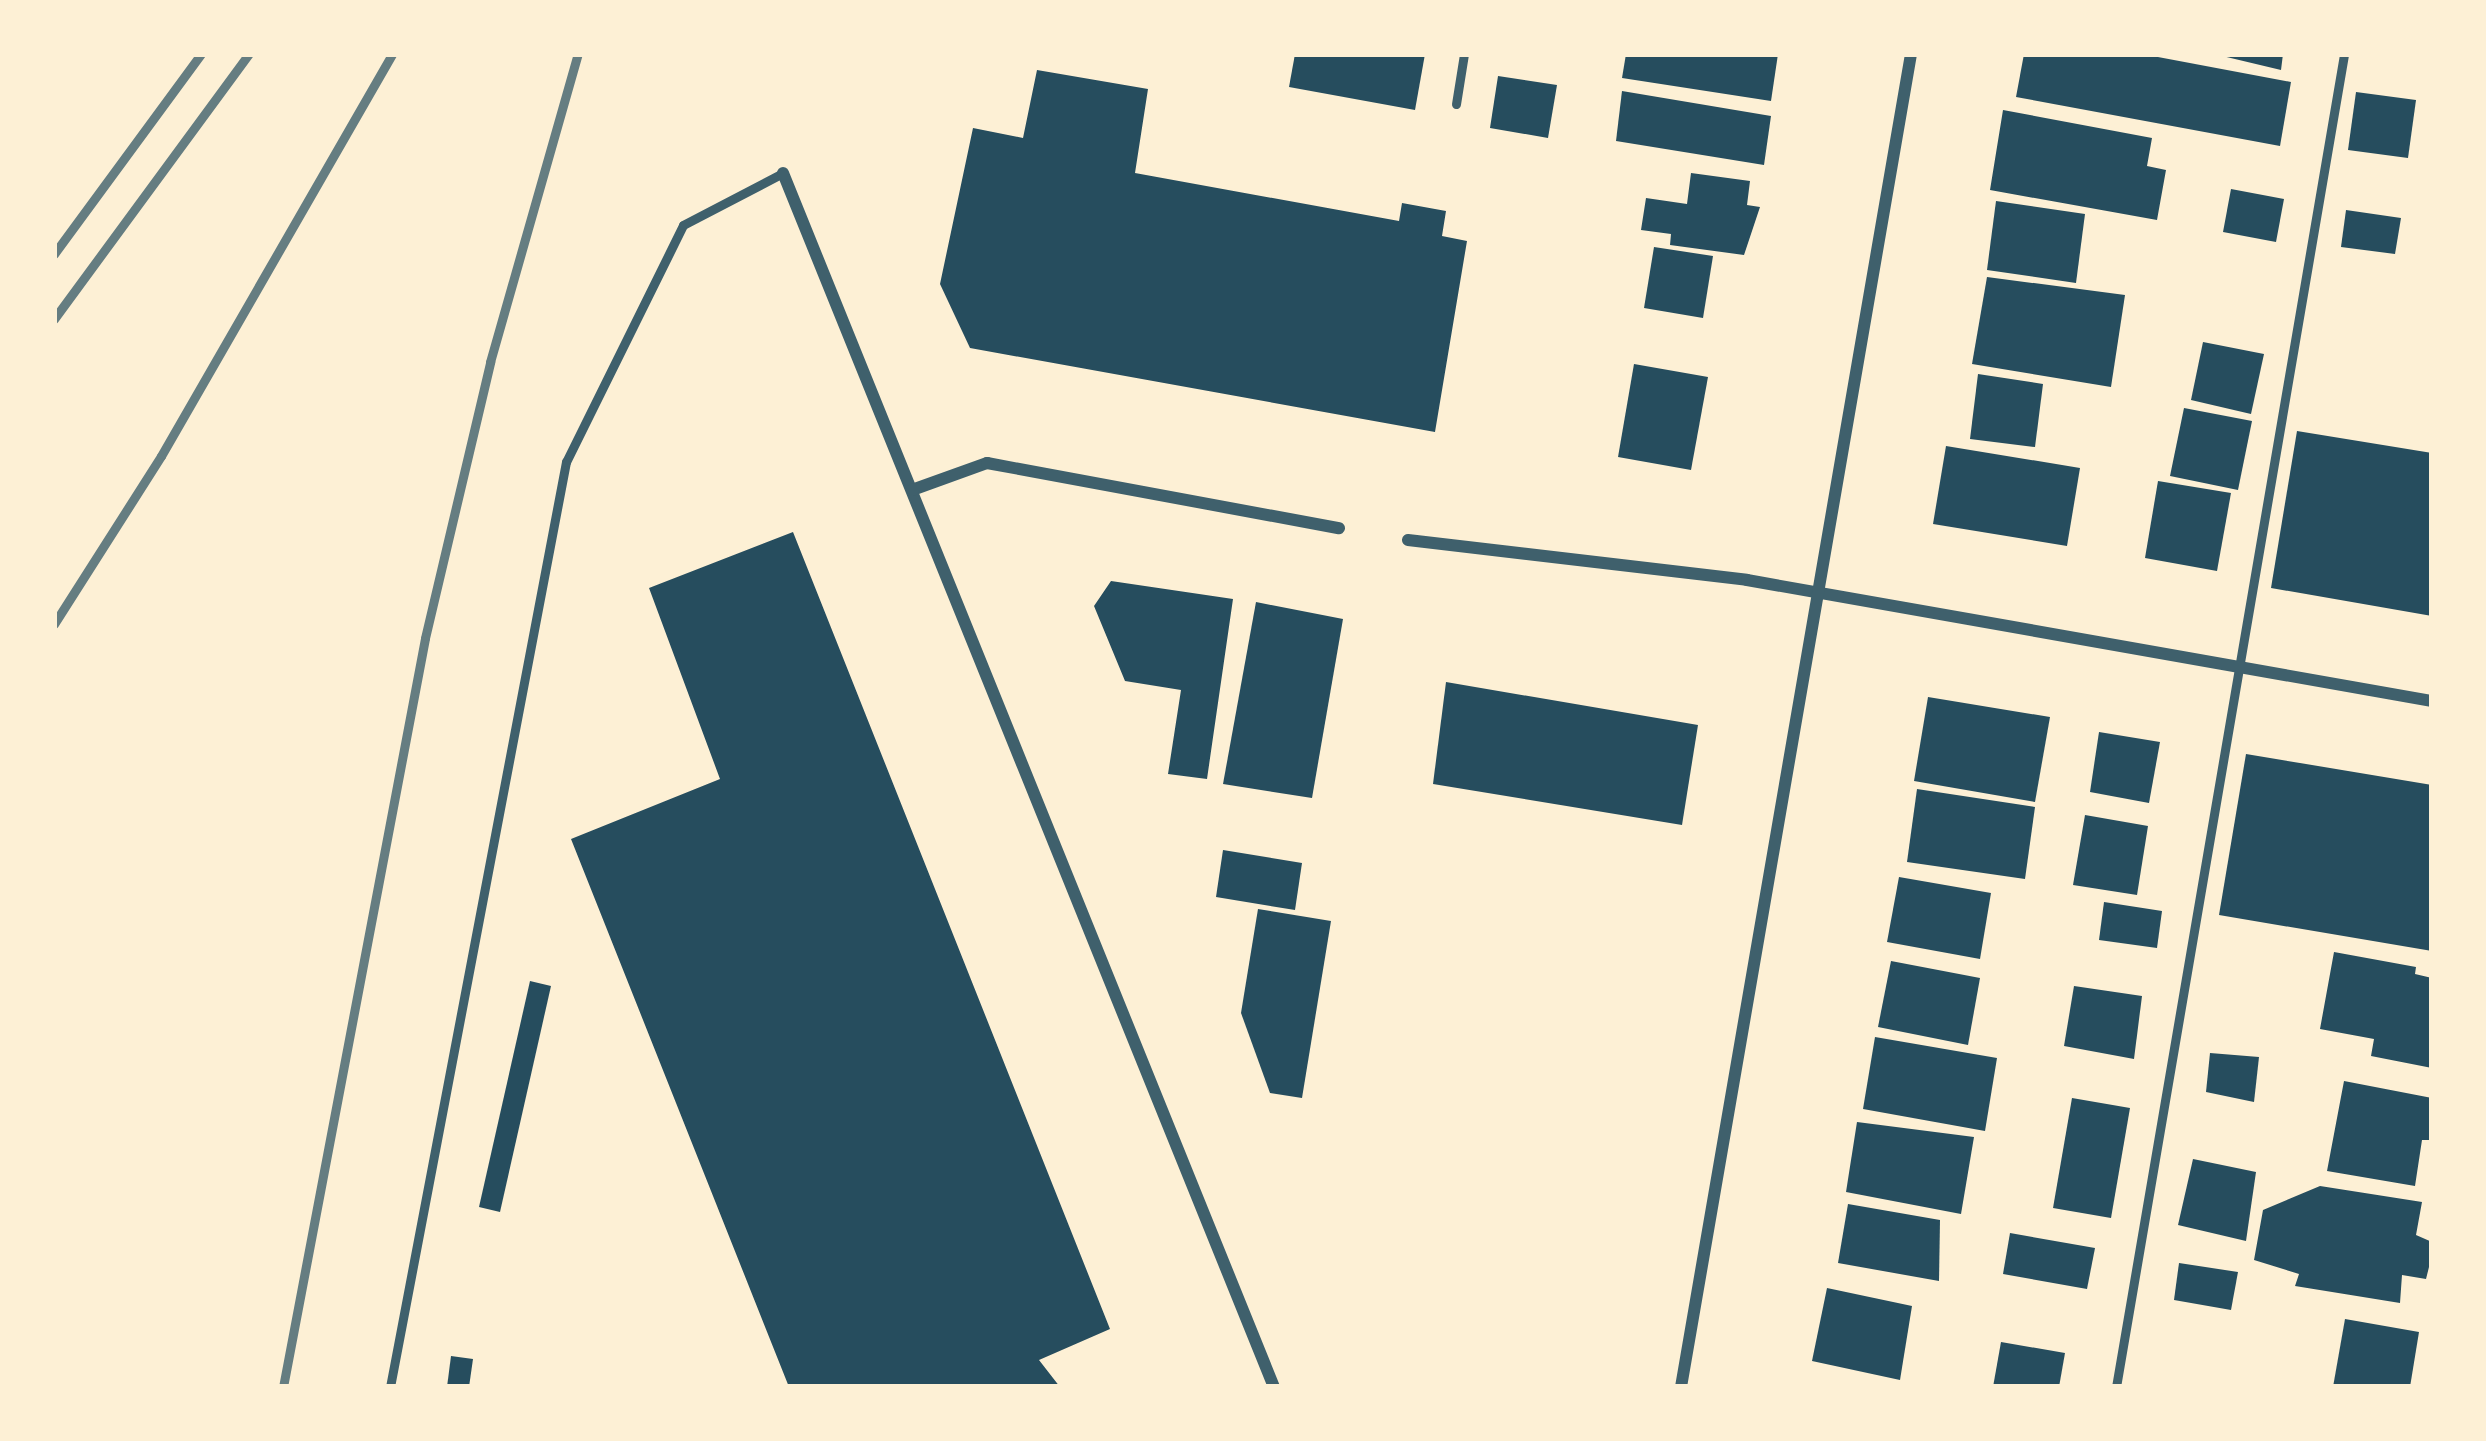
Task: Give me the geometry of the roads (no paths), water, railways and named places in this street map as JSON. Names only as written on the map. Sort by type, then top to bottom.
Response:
[{"type":"street","points":[[1681,1387],[1911,54]]},
{"type":"street","points":[[782,173],[1274,1387]]},
{"type":"street","points":[[912,490],[987,463],[1340,528]]},
{"type":"street","points":[[1408,540],[1820,592],[2432,701]]},
{"type":"lane","points":[[1456,104],[1464,54]]},
{"type":"lane","points":[[2116,1387],[2344,54]]},
{"type":"lane","points":[[390,1387],[566,462],[683,225],[782,173]]},
{"type":"railway","points":[[54,254],[201,54]]},
{"type":"railway","points":[[54,319],[249,54]]},
{"type":"railway","points":[[54,624],[161,456],[392,54]]},
{"type":"railway","points":[[283,1387],[425,638],[490,362],[578,54]]}]
